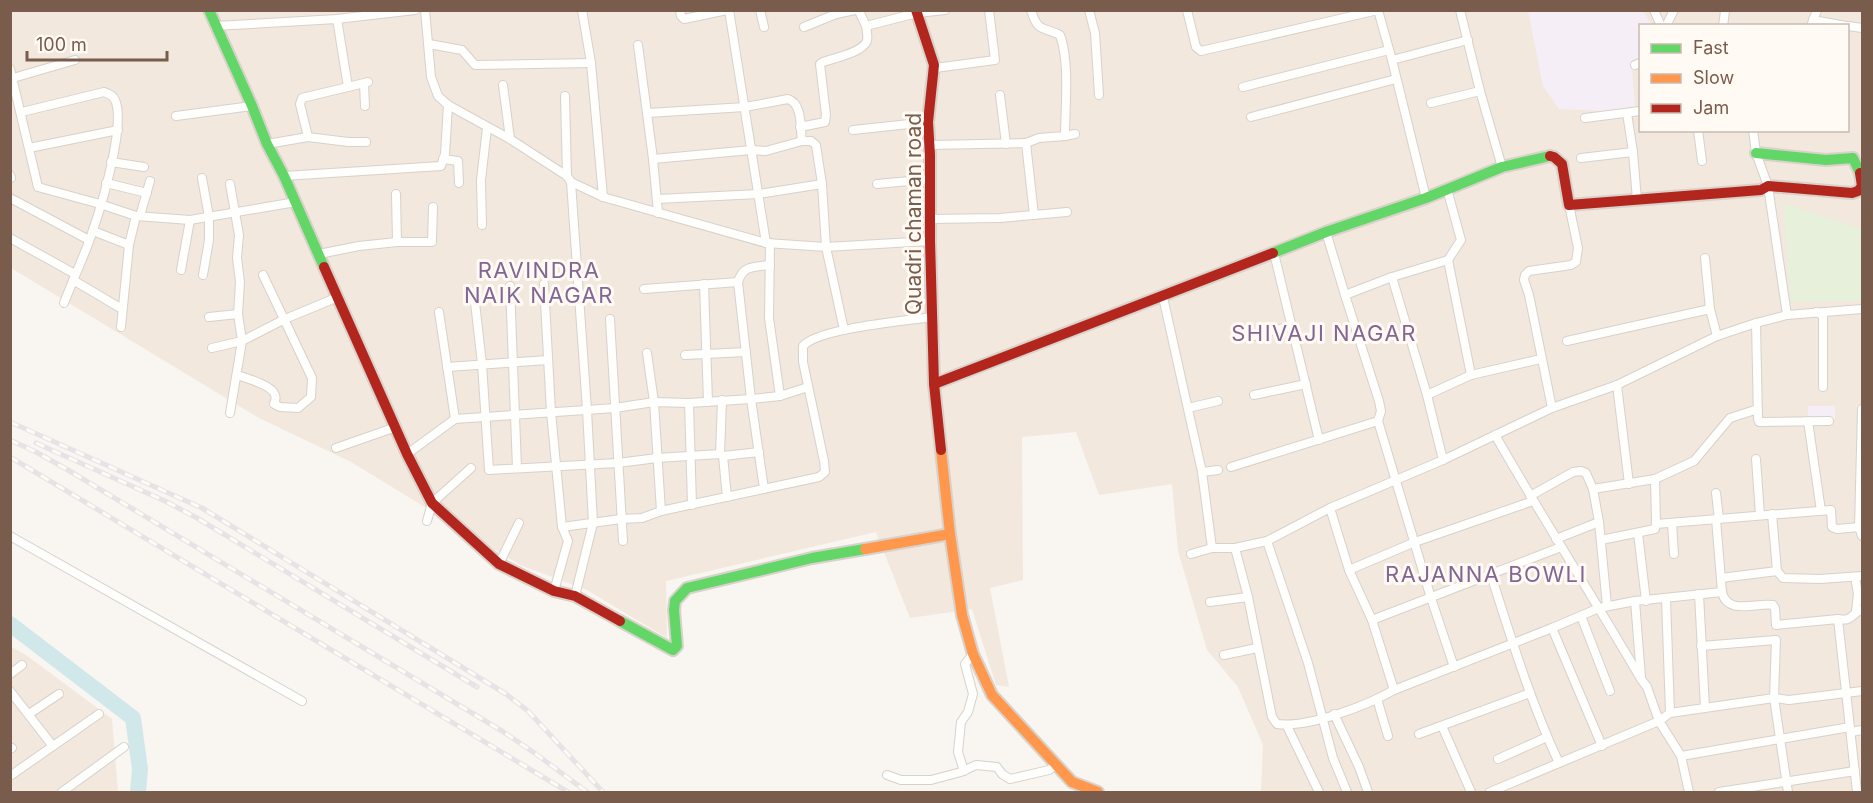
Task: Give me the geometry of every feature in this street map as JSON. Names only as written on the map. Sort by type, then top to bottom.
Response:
[{"type":"street","points":[[209,10],[407,454],[432,503],[499,564],[554,591],[575,596],[673,650],[677,646],[675,601],[687,588],[812,558],[950,534]]},
{"type":"street","points":[[215,26],[337,19],[415,10]]},
{"type":"street","points":[[425,10],[431,77],[435,90],[448,105],[510,139],[569,179],[603,197],[768,243],[826,247],[930,241]]},
{"type":"street","points":[[582,10],[591,63],[603,197]]},
{"type":"street","points":[[680,10],[684,19],[728,10],[768,243],[769,318],[780,396]]},
{"type":"street","points":[[800,127],[825,122],[820,64],[859,50],[866,43],[868,36],[866,26],[860,13],[856,10],[836,12],[804,27]]},
{"type":"street","points":[[866,26],[917,12],[945,10]]},
{"type":"street","points":[[935,68],[995,60],[989,10]]},
{"type":"street","points":[[1031,10],[1040,29],[1060,35],[1062,42],[1065,59],[1065,136]]},
{"type":"street","points":[[1089,10],[1095,33],[1099,95]]},
{"type":"street","points":[[1187,10],[1196,47],[1201,51],[1378,11],[1426,198]]},
{"type":"street","points":[[1460,10],[1502,167]]},
{"type":"street","points":[[1654,10],[1660,24]]},
{"type":"street","points":[[1667,24],[1674,10]]},
{"type":"street","points":[[1812,23],[1817,10]]},
{"type":"street","points":[[762,11],[764,27]]},
{"type":"street","name":"Quadri chaman road","points":[[917,12],[935,68],[928,122],[934,384],[950,534],[962,615],[973,654],[992,695],[1071,782],[1098,792]]},
{"type":"street","points":[[337,19],[348,87]]},
{"type":"street","points":[[1392,60],[1468,40]]},
{"type":"street","points":[[429,44],[462,50],[475,65],[591,63]]},
{"type":"street","points":[[638,45],[648,113],[658,213]]},
{"type":"street","points":[[1243,87],[1389,50]]},
{"type":"street","points":[[75,60],[12,74],[14,98],[22,112],[38,187],[138,216],[189,220],[296,202]]},
{"type":"street","points":[[1251,117],[1396,79]]},
{"type":"street","points":[[308,137],[300,104],[302,98],[366,83],[365,106]]},
{"type":"street","points":[[503,85],[510,139]]},
{"type":"street","points":[[1431,103],[1480,91]]},
{"type":"street","points":[[22,112],[104,92],[114,98],[116,103],[118,130],[106,183],[93,231],[64,303]]},
{"type":"street","points":[[1000,94],[1006,144]]},
{"type":"street","points":[[566,96],[569,179],[587,410],[592,523],[575,596]]},
{"type":"street","points":[[648,113],[745,107],[788,99],[794,101],[798,107],[802,141]]},
{"type":"street","points":[[284,176],[441,166],[448,105]]},
{"type":"street","points":[[176,116],[252,106]]},
{"type":"street","points":[[1585,118],[1639,111]]},
{"type":"street","points":[[1627,113],[1637,200]]},
{"type":"street","points":[[853,130],[928,122]]},
{"type":"street","points":[[482,225],[482,180],[487,128]]},
{"type":"street","points":[[29,148],[118,130]]},
{"type":"street","points":[[1698,132],[1702,161]]},
{"type":"street","points":[[1753,132],[1756,153],[1768,186],[1787,315]]},
{"type":"street","points":[[930,145],[1006,144],[1075,134]]},
{"type":"street","points":[[267,144],[308,137],[366,142]]},
{"type":"street","points":[[653,159],[751,150],[766,151],[802,141],[811,141],[816,145],[822,184],[826,247],[843,330]]},
{"type":"street","points":[[1026,142],[1034,215]]},
{"type":"street","points":[[1581,158],[1633,152]]},
{"type":"street","points":[[1569,205],[1761,190],[1768,186],[1852,193],[1860,189],[1862,181],[1858,164],[1853,158],[1826,160],[1756,153]]},
{"type":"street","points":[[934,384],[1326,232],[1426,198],[1502,167],[1546,156],[1554,157],[1562,164],[1578,248],[1576,262],[1571,265],[1529,271],[1524,280],[1552,408]]},
{"type":"street","points":[[443,159],[458,160],[459,183]]},
{"type":"street","points":[[111,162],[144,167]]},
{"type":"street","points":[[202,178],[209,217],[209,240],[203,275]]},
{"type":"street","points":[[877,184],[931,180]]},
{"type":"street","points":[[121,327],[129,245],[150,182]]},
{"type":"street","points":[[106,183],[147,194]]},
{"type":"street","points":[[230,184],[238,235],[237,258],[240,282],[238,314],[242,341],[230,413]]},
{"type":"street","points":[[657,199],[759,194],[822,184]]},
{"type":"street","points":[[1345,295],[1448,260],[1461,240],[1447,189]]},
{"type":"street","points":[[396,194],[397,242]]},
{"type":"street","points":[[10,198],[89,240]]},
{"type":"street","points":[[319,254],[359,246],[397,242],[432,242],[433,207]]},
{"type":"street","points":[[930,219],[1000,218],[1067,212]]},
{"type":"street","points":[[180,270],[189,220]]},
{"type":"street","points":[[93,231],[129,245]]},
{"type":"street","points":[[1326,232],[1379,401],[1381,411],[1378,421],[1454,667]]},
{"type":"street","points":[[10,238],[122,309]]},
{"type":"street","points":[[1274,253],[1319,440]]},
{"type":"street","points":[[1705,258],[1710,309],[1717,336]]},
{"type":"street","points":[[1448,260],[1471,375]]},
{"type":"street","points":[[764,489],[738,282],[745,269],[770,265]]},
{"type":"street","points":[[237,375],[273,391],[276,396],[274,404],[280,407],[298,408],[312,397],[312,378],[263,275]]},
{"type":"street","points":[[1392,278],[1427,395],[1443,460]]},
{"type":"street","points":[[644,289],[738,282]]},
{"type":"street","points":[[544,284],[550,412],[562,527],[568,541],[554,591]]},
{"type":"street","points":[[704,284],[708,402]]},
{"type":"street","points":[[510,286],[518,468]]},
{"type":"street","points":[[474,294],[482,364],[489,470],[759,452]]},
{"type":"street","points":[[212,348],[242,341],[338,297]]},
{"type":"street","points":[[1162,297],[1202,472],[1212,548]]},
{"type":"street","points":[[1567,341],[1710,309]]},
{"type":"street","points":[[1191,554],[1212,548],[1235,548],[1267,541],[1330,508],[1443,460],[1552,408],[1617,385],[1717,336],[1787,315],[1863,309]]},
{"type":"street","points":[[439,312],[455,419]]},
{"type":"street","points":[[1817,312],[1823,316],[1823,387]]},
{"type":"street","points":[[209,317],[238,314]]},
{"type":"street","points":[[562,527],[642,518],[661,511],[819,477],[825,472],[824,461],[803,362],[803,345],[808,340],[843,330],[932,317]]},
{"type":"street","points":[[610,319],[623,541]]},
{"type":"street","points":[[1756,323],[1759,422],[1829,421]]},
{"type":"street","points":[[1254,336],[1291,326]]},
{"type":"street","points":[[685,355],[746,352]]},
{"type":"street","points":[[647,353],[654,402],[661,511]]},
{"type":"street","points":[[1427,395],[1471,375],[1541,359]]},
{"type":"street","points":[[447,367],[548,360]]},
{"type":"street","points":[[1254,395],[1306,384]]},
{"type":"street","points":[[1617,385],[1629,484]]},
{"type":"street","points":[[407,454],[455,419],[615,408],[654,402],[689,403],[752,399],[780,396],[808,387]]},
{"type":"street","points":[[722,400],[722,455],[727,497]]},
{"type":"street","points":[[1188,408],[1218,401]]},
{"type":"street","points":[[689,403],[692,505]]},
{"type":"street","points":[[1593,489],[1655,479],[1694,461],[1730,418],[1758,409]]},
{"type":"street","points":[[1862,409],[1858,527],[1863,536]]},
{"type":"street","points":[[1231,467],[1378,421]]},
{"type":"street","points":[[1808,421],[1821,511]]},
{"type":"street","points":[[336,448],[396,427]]},
{"type":"street","points":[[1495,435],[1561,547],[1603,607],[1647,687],[1659,721],[1681,756],[1689,792]]},
{"type":"street","points":[[1756,459],[1760,515]]},
{"type":"street","points":[[427,521],[432,503],[471,468]]},
{"type":"street","points":[[1202,472],[1218,470]]},
{"type":"street","points":[[1349,570],[1414,542],[1531,499],[1574,472],[1581,471],[1586,472],[1593,489],[1599,522],[1603,607]]},
{"type":"street","points":[[1601,540],[1655,529],[1655,479]]},
{"type":"street","points":[[1716,493],[1723,598],[1730,604],[1740,607],[1763,604],[1773,605],[1775,608],[1774,698],[1788,792]]},
{"type":"street","points":[[1330,508],[1349,570],[1372,621],[1394,690]]},
{"type":"street","points":[[1656,524],[1831,510],[1832,527],[1837,529],[1858,527]]},
{"type":"street","points":[[1772,514],[1780,576],[1786,579],[1859,577],[1859,611],[1849,620],[1776,625]]},
{"type":"street","points":[[1556,539],[1599,522]]},
{"type":"street","points":[[499,564],[519,523]]},
{"type":"street","points":[[1672,523],[1674,554]]},
{"type":"street","points":[[1638,532],[1646,601]]},
{"type":"street","points":[[10,536],[302,701]]},
{"type":"street","points":[[1267,541],[1308,663],[1332,758],[1347,792]]},
{"type":"street","points":[[1372,621],[1561,547]]},
{"type":"street","points":[[1235,548],[1248,597],[1272,717],[1276,724],[1287,726],[1322,718],[1377,699],[1394,690],[1603,607],[1635,601],[1722,592]]},
{"type":"street","points":[[1721,578],[1778,571]]},
{"type":"street","points":[[1491,575],[1530,693],[1559,763]]},
{"type":"street","points":[[1699,594],[1705,708]]},
{"type":"street","points":[[1210,602],[1248,597]]},
{"type":"street","points":[[1666,599],[1670,713]]},
{"type":"street","points":[[1635,601],[1641,679]]},
{"type":"street","points":[[1581,616],[1610,691]]},
{"type":"street","points":[[1838,619],[1857,792]]},
{"type":"street","points":[[1552,628],[1602,746]]},
{"type":"street","points":[[1701,646],[1776,640]]},
{"type":"street","points":[[1224,655],[1257,648]]},
{"type":"street","points":[[964,771],[958,753],[961,722],[968,712],[973,694],[965,664],[973,654]]},
{"type":"street","points":[[10,674],[22,665]]},
{"type":"street","points":[[10,691],[52,745]]},
{"type":"street","points":[[1490,792],[1659,721],[1670,713],[1774,698],[1789,700],[1863,691]]},
{"type":"street","points":[[1419,734],[1530,693]]},
{"type":"street","points":[[29,714],[59,694]]},
{"type":"street","points":[[1377,699],[1388,736]]},
{"type":"street","points":[[10,776],[99,714]]},
{"type":"street","points":[[1334,714],[1368,792]]},
{"type":"street","points":[[1287,726],[1319,792]]},
{"type":"street","points":[[1442,726],[1471,792]]},
{"type":"street","points":[[1681,756],[1779,738],[1863,730]]},
{"type":"street","points":[[1498,759],[1547,737]]},
{"type":"street","points":[[62,792],[124,747]]},
{"type":"street","points":[[886,775],[901,780],[932,780],[964,771],[976,765],[997,767],[1010,779],[1049,770],[1056,765]]},
{"type":"street","points":[[1719,792],[1855,771]]},
{"type":"shaded area","points":[[10,11],[1862,11],[1862,792],[1261,792],[1263,745],[1238,687],[1207,650],[1178,551],[1172,484],[1099,495],[1076,432],[1022,437],[1023,580],[990,588],[1009,687],[996,685],[972,609],[910,618],[876,532],[666,581],[667,638],[587,590],[520,565],[351,462],[259,418],[11,268]]},
{"type":"shaded area","points":[[1528,11],[1643,11],[1651,24],[1639,24],[1639,68],[1632,71],[1635,107],[1605,111],[1559,109],[1543,86]]},
{"type":"shaded area","points":[[1808,406],[1835,406],[1835,419],[1808,420]]},
{"type":"shaded area","points":[[10,646],[26,655],[112,719],[118,792],[11,792]]},
{"type":"green space","points":[[1784,203],[1862,229],[1862,301],[1790,302]]},
{"type":"waterway","points":[[10,624],[133,718],[140,769],[138,792]]},
{"type":"railway","points":[[10,422],[202,508],[506,694],[528,711],[603,792]]},
{"type":"railway","points":[[10,440],[68,470],[502,731],[587,792]]},
{"type":"railway","points":[[36,443],[165,501],[197,518],[477,687]]},
{"type":"railway","points":[[10,457],[568,792]]},
{"type":"traffic: fast","points":[[209,10],[324,267]]},
{"type":"traffic: fast","points":[[1756,153],[1826,160],[1853,158],[1860,173]]},
{"type":"traffic: fast","points":[[1273,253],[1326,232],[1426,198],[1502,167],[1550,156]]},
{"type":"traffic: fast","points":[[620,621],[673,650],[677,646],[675,601],[687,588],[812,558],[865,549]]},
{"type":"traffic: slow","points":[[941,450],[962,615],[973,654],[992,695],[1072,782],[1098,792]]},
{"type":"traffic: slow","points":[[865,549],[950,534]]},
{"type":"traffic: jam","points":[[916,10],[934,65],[928,122],[930,241],[934,384],[941,450]]},
{"type":"traffic: jam","points":[[1550,156],[1562,164],[1569,205],[1761,190],[1768,186],[1852,193],[1858,191],[1862,186],[1860,173]]},
{"type":"traffic: jam","points":[[934,384],[1273,253]]},
{"type":"traffic: jam","points":[[324,267],[407,454],[432,503],[499,564],[554,591],[575,596],[620,621]]},
{"type":"district","name":"RAVINDRA NAIK NAGAR","points":[[539,282]]},
{"type":"district","name":"SHIVAJI NAGAR","points":[[1324,333]]},
{"type":"district","name":"RAJANNA BOWLI","points":[[1486,574]]}]
